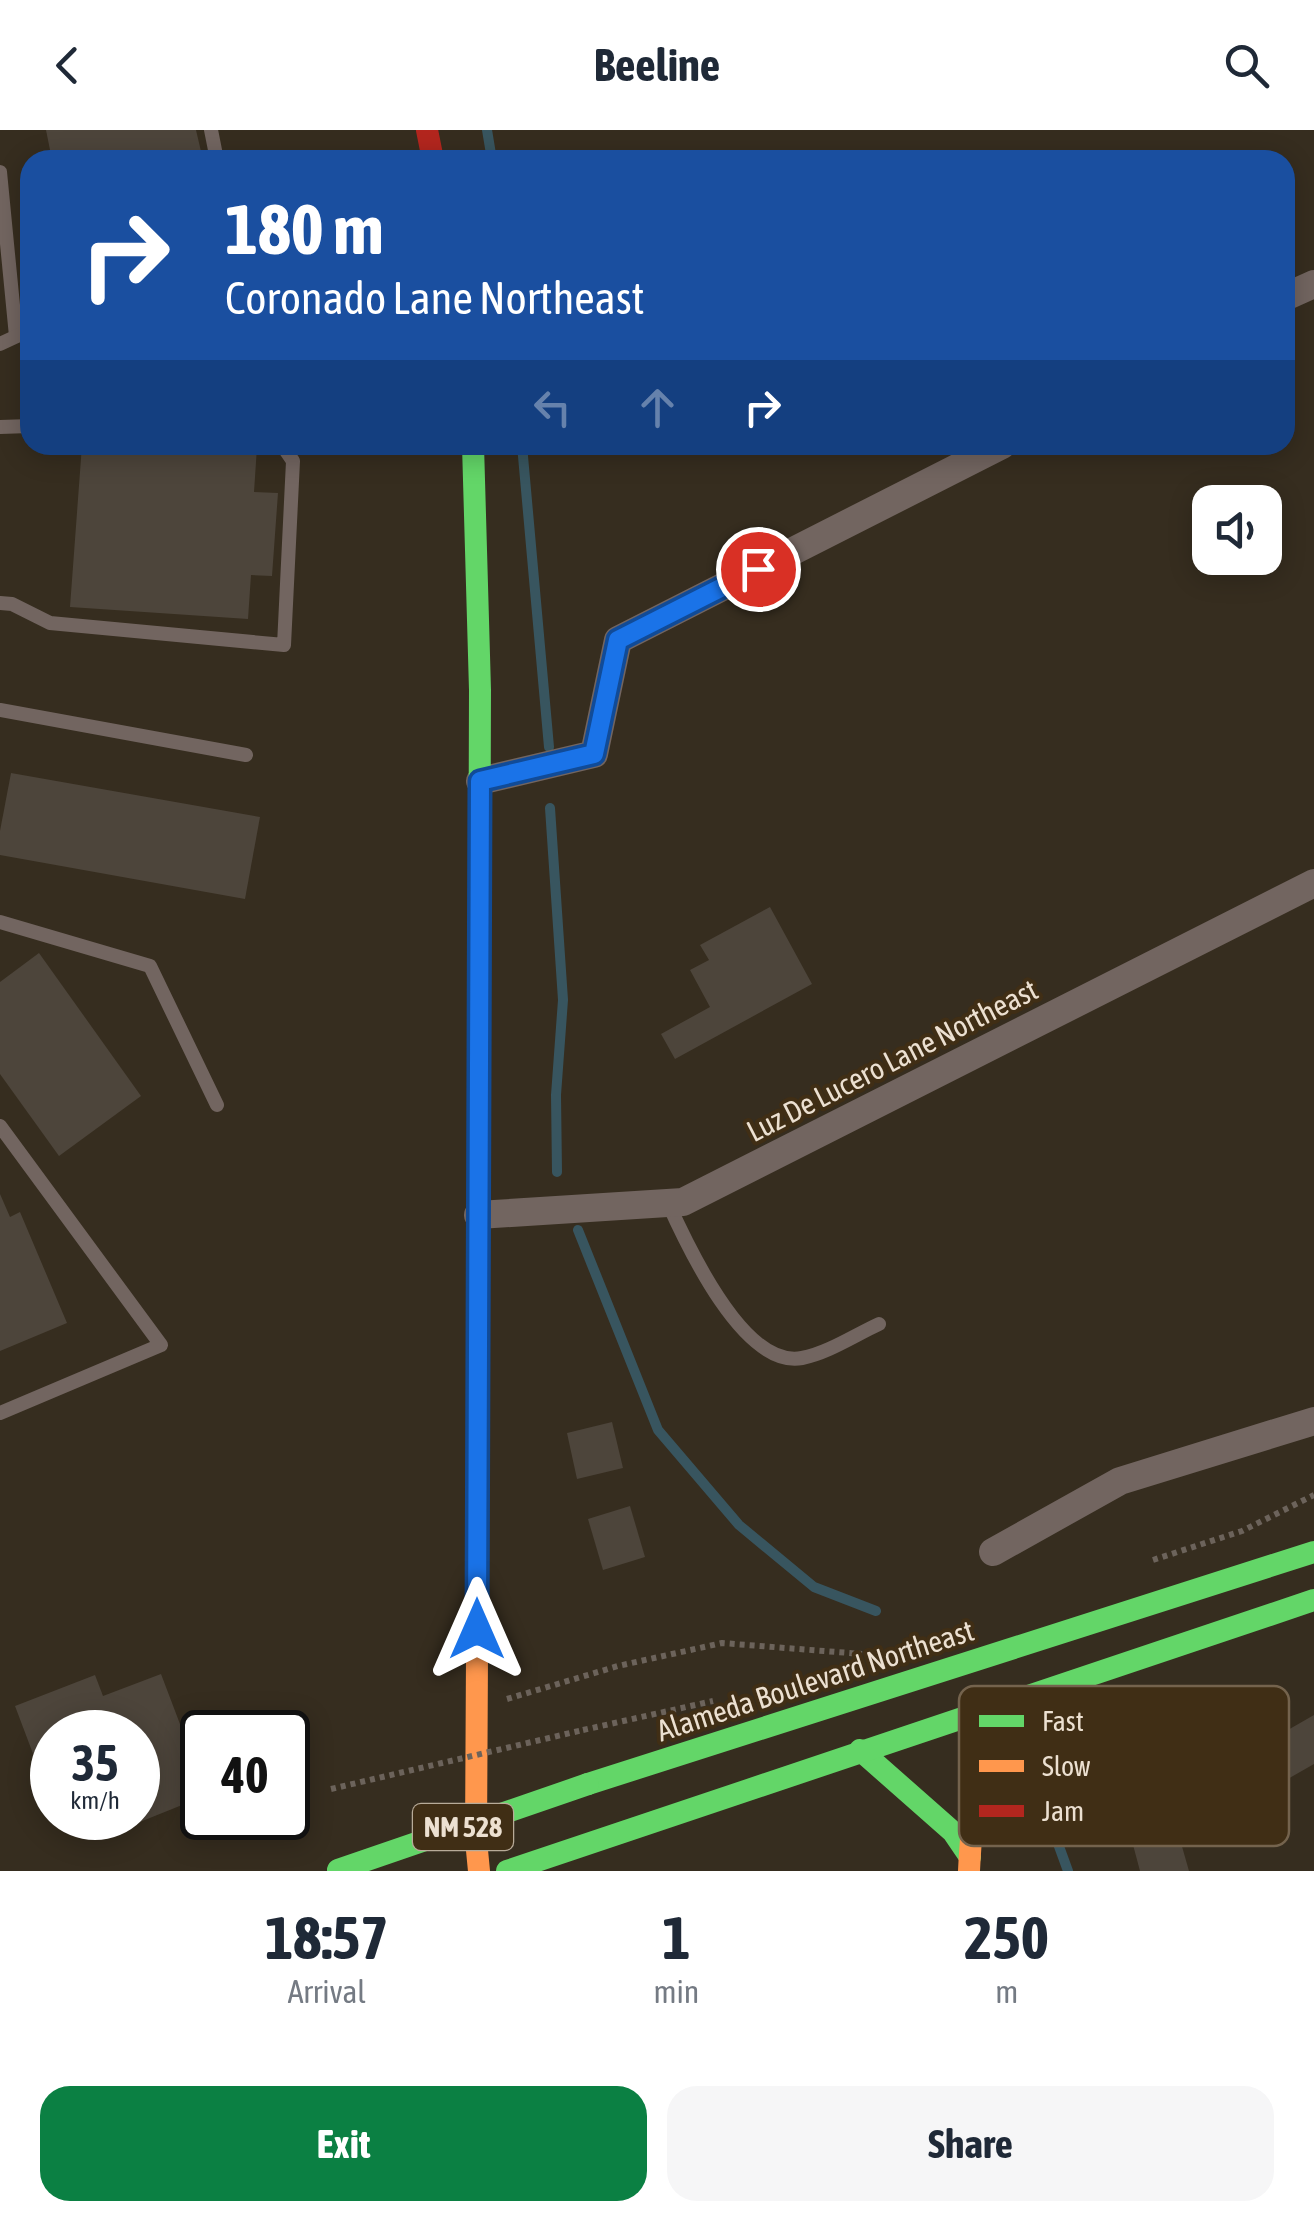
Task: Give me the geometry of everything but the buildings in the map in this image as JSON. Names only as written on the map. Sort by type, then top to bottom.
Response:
[{"type":"main road","points":[[473,455],[480,781],[476,1840],[479,1871]]},
{"type":"main road","name":"Alameda Boulevard Northeast","points":[[337,1871],[588,1784],[1314,1552]]},
{"type":"main road","name":"NM 528","points":[[1060,1686],[1314,1600]]},
{"type":"main road","name":"NM 528","points":[[507,1871],[959,1718]]},
{"type":"main road","points":[[860,1750],[953,1832],[959,1844]]},
{"type":"street","points":[[480,781],[594,754],[618,640],[982,455]]},
{"type":"street","name":"Luz De Lucero Lane Northeast","points":[[478,1214],[683,1202],[1314,884]]},
{"type":"street","points":[[993,1552],[1120,1481],[1314,1421]]},
{"type":"lane","points":[[0,172],[20,312]]},
{"type":"lane","points":[[0,603],[12,604],[50,623],[284,645],[293,460],[289,455]]},
{"type":"lane","points":[[0,710],[246,755]]},
{"type":"lane","points":[[0,922],[150,966],[217,1105]]},
{"type":"lane","points":[[0,1126],[161,1345],[0,1413]]},
{"type":"lane","points":[[668,1203],[700,1271],[760,1345],[776,1356],[800,1358],[880,1324]]},
{"type":"path","points":[[1135,1566],[1242,1531],[1314,1495]]},
{"type":"path","points":[[522,1697],[618,1666],[722,1643],[868,1655],[850,1662]]},
{"type":"path","points":[[331,1788],[726,1698]]},
{"type":"waterway","points":[[487,130],[490,150]]},
{"type":"waterway","points":[[523,455],[549,747]]},
{"type":"waterway","points":[[550,808],[563,1000],[556,1095],[557,1172]]},
{"type":"waterway","points":[[578,1230],[658,1430],[739,1525],[814,1587],[876,1611]]},
{"type":"waterway","points":[[1059,1846],[1068,1871]]},
{"type":"traffic: fast","points":[[473,455],[480,690],[477,1655]]},
{"type":"traffic: fast","points":[[588,1784],[1314,1552]]},
{"type":"traffic: fast","points":[[1058,1686],[1314,1600]]},
{"type":"traffic: fast","points":[[507,1871],[959,1719]]},
{"type":"traffic: fast","points":[[860,1750],[959,1841]]},
{"type":"traffic: fast","points":[[338,1870],[588,1784]]},
{"type":"traffic: fast","points":[[963,1846],[970,1857]]},
{"type":"traffic: slow","points":[[477,1655],[479,1871]]},
{"type":"traffic: slow","points":[[969,1871],[971,1846]]},
{"type":"traffic: jam","points":[[427,130],[431,150]]},
{"type":"route","points":[[477,1629],[480,781],[594,754],[618,640],[758,569]]}]
